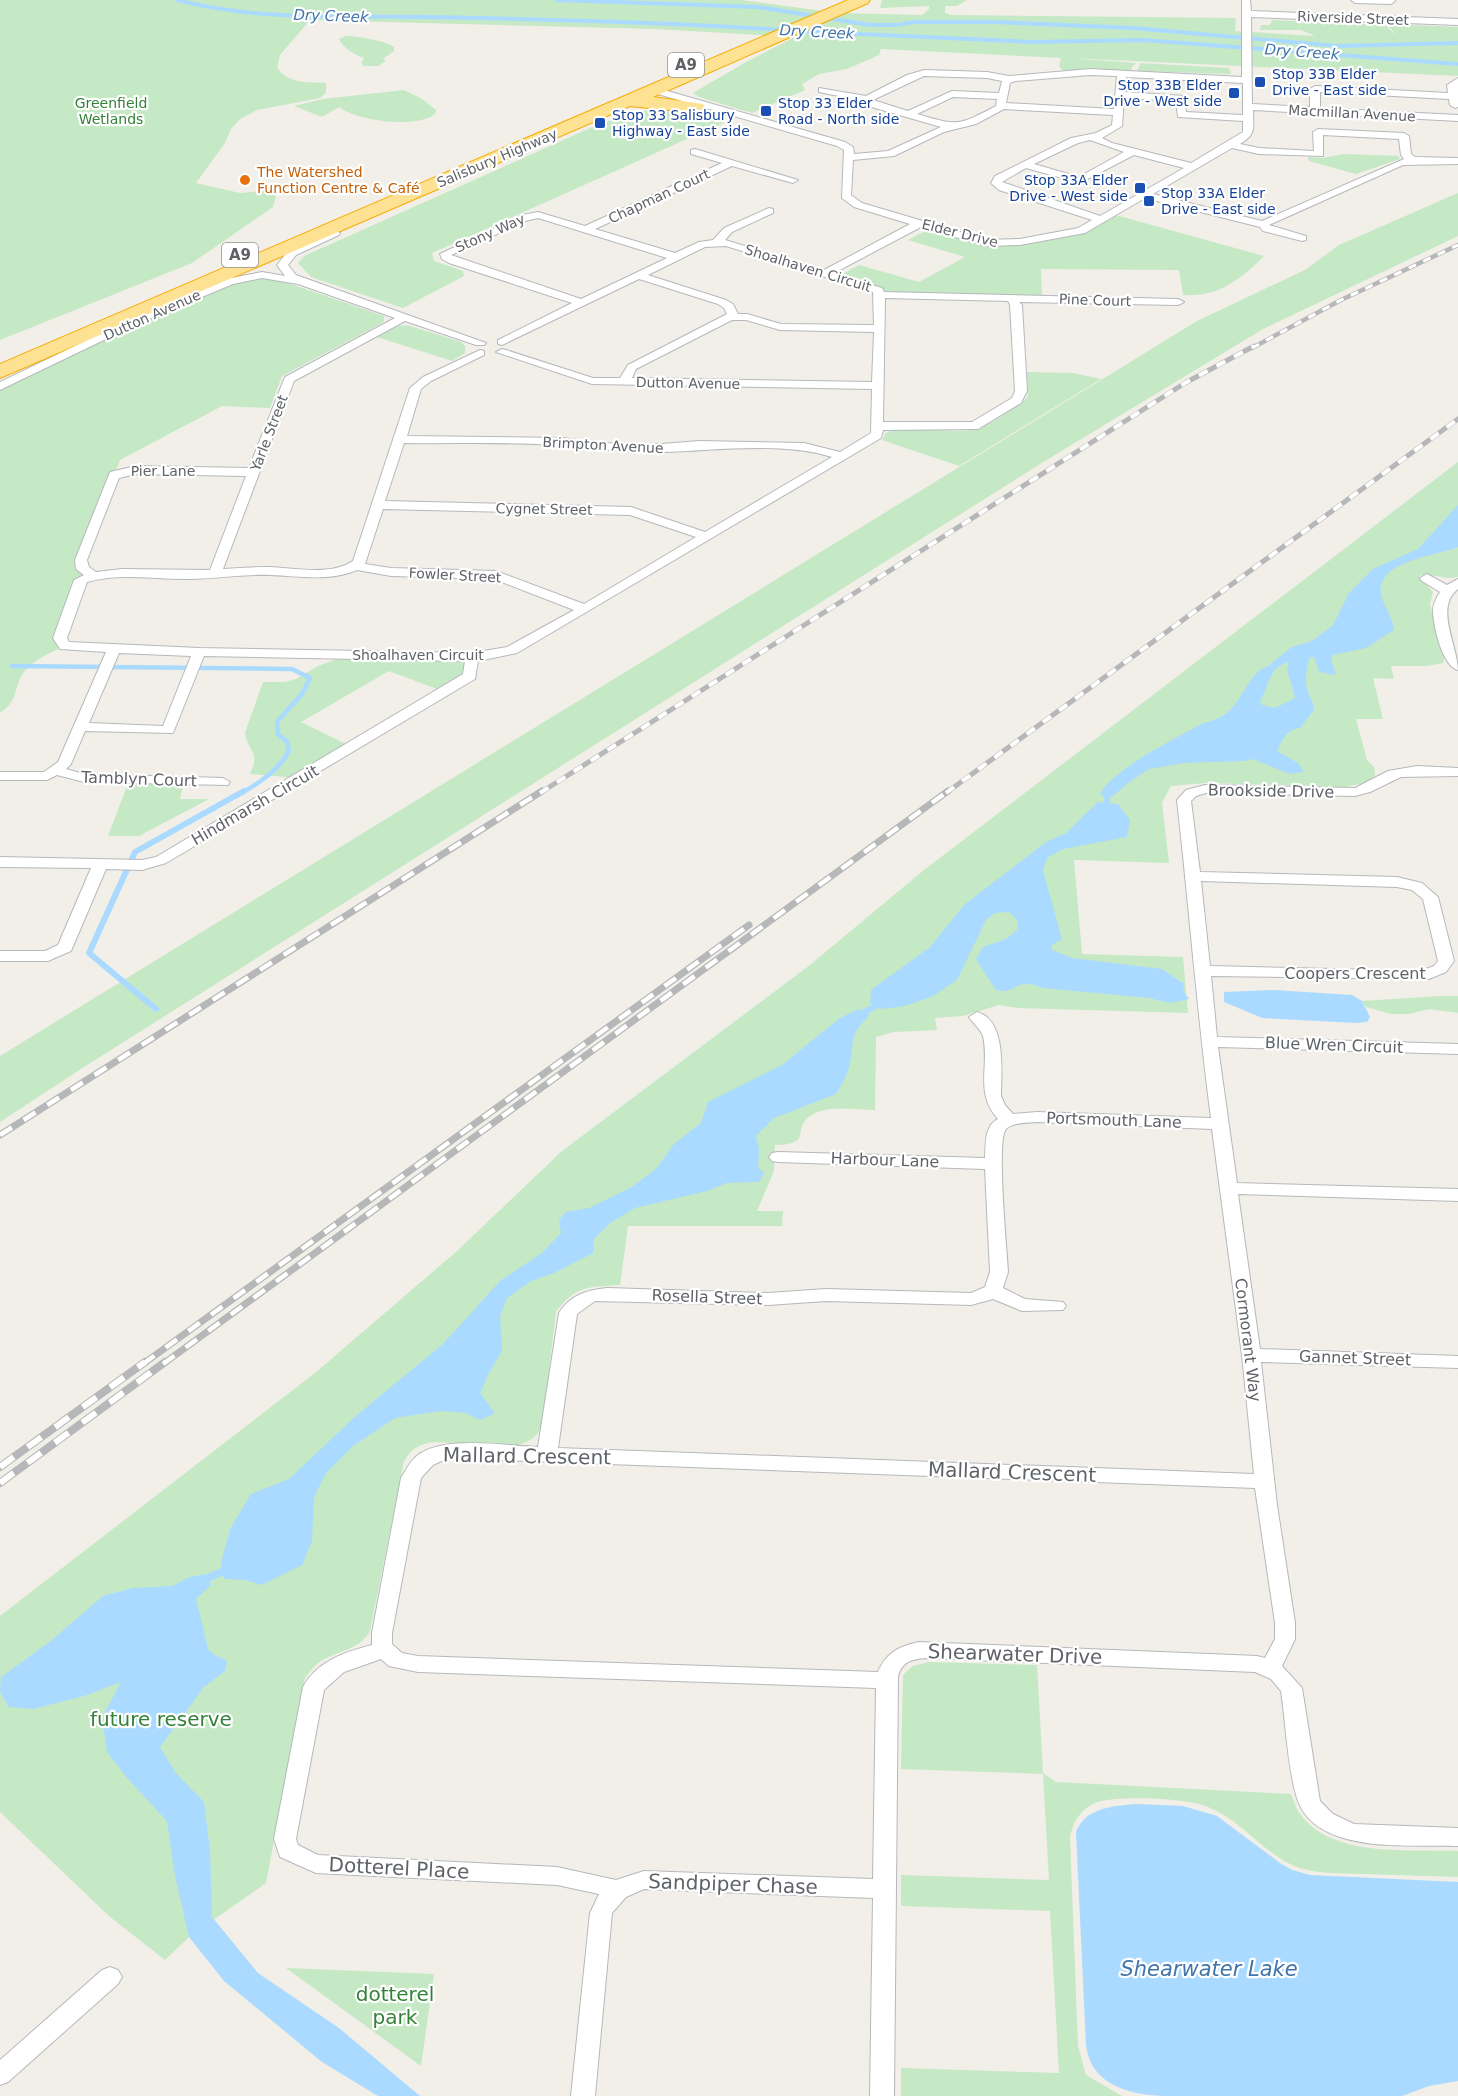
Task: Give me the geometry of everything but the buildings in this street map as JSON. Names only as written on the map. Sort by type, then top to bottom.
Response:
[{"type":"highway","name":"Salisbury Highway","points":[[0,372],[119,314],[639,94],[835,4],[862,0]]},
{"type":"highway","name":"Salisbury Highway","points":[[639,94],[696,73],[742,47]]},
{"type":"highway","points":[[690,103],[680,93],[681,88],[696,73]]},
{"type":"highway","points":[[639,94],[654,102],[690,103]]},
{"type":"highway","name":"Salisbury Highway","points":[[0,356],[119,314]]},
{"type":"highway","points":[[0,385],[119,314]]},
{"type":"street","name":"Elder Drive","points":[[848,156],[846,196],[858,205],[986,243],[1002,244],[1068,235],[1101,220],[1193,168],[1232,145],[1248,132],[1246,0]]},
{"type":"street","points":[[1355,0],[1391,1],[1393,20]]},
{"type":"street","name":"Riverside Street","points":[[1248,14],[1309,12],[1393,20],[1458,22]]},
{"type":"street","points":[[867,99],[910,77],[924,73],[987,75],[1009,79],[1085,72],[1247,80]]},
{"type":"street","points":[[1101,220],[1003,188],[996,183],[999,178],[1075,140],[1102,135],[1117,126],[1122,74]]},
{"type":"street","points":[[690,103],[824,144],[848,156],[890,154],[952,127],[973,122],[1002,101],[1005,82],[1009,79]]},
{"type":"street","points":[[1457,118],[1452,85],[1458,81]]},
{"type":"street","points":[[1315,111],[1315,89],[1453,96]]},
{"type":"street","points":[[822,90],[867,99],[872,104],[952,127]]},
{"type":"street","points":[[639,94],[690,103],[833,141],[849,148],[848,156]]},
{"type":"street","points":[[910,114],[952,94],[1119,112]]},
{"type":"street","name":"Macmillan Avenue","points":[[1120,95],[1181,98],[1181,115],[1315,111],[1457,118]]},
{"type":"street","points":[[1232,145],[1259,151],[1319,154],[1318,132],[1404,136],[1406,155],[1412,160]]},
{"type":"street","points":[[1091,137],[1108,145],[1193,168]]},
{"type":"street","points":[[1025,165],[1080,180],[1133,151]]},
{"type":"street","name":"Chapman Court","points":[[695,152],[793,180]]},
{"type":"street","points":[[1143,195],[1251,224],[1263,224],[1401,162],[1412,160],[1458,162]]},
{"type":"street","name":"Chapman Court","points":[[587,229],[730,162]]},
{"type":"street","name":"Dutton Avenue","points":[[311,285],[286,272],[282,266],[288,256],[368,218],[378,203]]},
{"type":"street","points":[[93,575],[268,571],[330,573],[356,566],[359,563],[418,385],[480,348],[502,347],[582,303],[676,257],[703,244],[717,242],[728,230],[769,211]]},
{"type":"street","name":"Stony Way","points":[[582,303],[453,261],[445,255],[531,215],[548,216],[676,257]]},
{"type":"street","points":[[824,274],[920,223]]},
{"type":"street","points":[[1263,224],[1267,229],[1302,238]]},
{"type":"street","points":[[837,277],[933,227]]},
{"type":"street","name":"Shoalhaven Circuit","points":[[93,575],[81,580],[60,638],[64,646],[110,660],[196,662],[472,657],[489,656],[512,650],[877,435],[880,329],[878,290],[727,243],[717,242]]},
{"type":"street","name":"Dutton Avenue","points":[[0,385],[131,323],[245,276],[274,276],[311,285],[480,348]]},
{"type":"street","points":[[639,276],[722,302],[729,306],[734,317]]},
{"type":"street","name":"Pine Court","points":[[880,294],[1178,302]]},
{"type":"street","points":[[877,426],[974,426],[1017,400],[1021,391],[1016,305],[1012,299]]},
{"type":"street","points":[[625,382],[628,371],[636,365],[723,319],[747,317],[780,327],[880,329]]},
{"type":"street","name":"Yarle Street","points":[[215,574],[289,379],[403,318]]},
{"type":"street","name":"Dutton Avenue","points":[[502,347],[592,381],[878,386]]},
{"type":"street","name":"Brimpton Avenue","points":[[399,439],[563,442],[619,448],[693,445],[804,447],[842,456]]},
{"type":"street","name":"Pier Lane","points":[[93,575],[83,569],[81,560],[114,475],[136,470],[254,472]]},
{"type":"street","name":"Cygnet Street","points":[[378,504],[631,511],[705,536]]},
{"type":"street","name":"Fowler Street","points":[[356,566],[391,572],[496,575],[585,609]]},
{"type":"street","points":[[1428,578],[1453,587],[1438,608],[1451,659],[1458,666]]},
{"type":"street","name":"Hindmarsh Circuit","points":[[0,862],[142,865],[160,860],[470,676],[472,657]]},
{"type":"street","points":[[0,776],[34,778],[47,776],[64,764],[110,660]]},
{"type":"street","points":[[81,727],[168,730],[196,662]]},
{"type":"street","name":"Tamblyn Court","points":[[57,771],[84,778],[223,782]]},
{"type":"street","name":"Brookside Drive","points":[[1205,1009],[1184,800],[1191,793],[1198,790],[1355,792],[1370,788],[1390,775],[1405,772],[1458,772]]},
{"type":"street","points":[[0,956],[48,956],[65,948],[100,865]]},
{"type":"street","name":"Coopers Crescent","points":[[1193,876],[1397,882],[1417,886],[1430,897],[1446,961],[1440,969],[1423,976],[1202,976]]},
{"type":"street","name":"Cormorant Way","points":[[1205,1009],[1285,1623],[1285,1639],[1270,1668]]},
{"type":"street","points":[[977,1017],[991,1034],[993,1096],[997,1107],[1009,1120]]},
{"type":"street","name":"Blue Wren Circuit","points":[[1209,1041],[1458,1049]]},
{"type":"street","name":"Portsmouth Lane","points":[[1009,1120],[1037,1117],[1220,1124]]},
{"type":"street","points":[[1009,1120],[1002,1121],[995,1129],[993,1164],[999,1272],[998,1282],[993,1291],[1022,1305],[1057,1306]]},
{"type":"street","name":"Harbour Lane","points":[[778,1157],[993,1164]]},
{"type":"street","points":[[1228,1188],[1458,1195]]},
{"type":"street","name":"Rosella Street","points":[[547,1455],[568,1313],[583,1298],[594,1294],[607,1294],[768,1299],[826,1295],[971,1299],[986,1296],[993,1291]]},
{"type":"street","name":"Gannet Street","points":[[1251,1355],[1458,1362]]},
{"type":"street","name":"Mallard Crescent","points":[[384,1650],[382,1633],[411,1478],[417,1466],[426,1459],[448,1451],[1265,1481]]},
{"type":"street","points":[[384,1650],[396,1660],[418,1664],[887,1680]]},
{"type":"street","name":"Dotterel Place","points":[[384,1650],[348,1659],[329,1671],[314,1687],[285,1839],[288,1851],[316,1864],[557,1876],[617,1889]]},
{"type":"street","name":"Shearwater Drive","points":[[882,2096],[887,1680],[888,1671],[893,1662],[902,1654],[918,1650],[1248,1663],[1270,1668]]},
{"type":"street","points":[[1270,1668],[1280,1674],[1291,1688],[1307,1795],[1318,1816],[1332,1826],[1354,1833],[1458,1838]]},
{"type":"street","name":"Sandpiper Chase","points":[[617,1889],[629,1883],[644,1880],[884,1889]]},
{"type":"street","points":[[584,2096],[601,1913],[607,1899],[617,1889]]},
{"type":"street","points":[[0,2076],[110,1977]]},
{"type":"green space","name":"Greenfield Wetlands","points":[[0,0],[741,0],[837,13],[922,15],[929,9],[929,6],[880,8],[882,0],[967,0],[957,6],[945,6],[945,13],[951,15],[1236,18],[1235,31],[1315,36],[1301,30],[1260,30],[1261,25],[1270,25],[1272,20],[1385,25],[1397,36],[1387,24],[1458,27],[1458,76],[1069,58],[1136,63],[1131,68],[1133,72],[1064,72],[1059,66],[1061,58],[881,49],[879,55],[847,69],[819,74],[802,84],[805,90],[752,113],[699,97],[693,93],[795,37],[655,29],[310,20],[280,55],[277,67],[286,77],[292,79],[326,83],[326,93],[320,98],[257,110],[240,119],[196,183],[240,193],[264,191],[276,196],[273,207],[192,263],[0,340]]},
{"type":"green space","points":[[346,36],[385,43],[394,47],[394,51],[383,59],[386,61],[378,66],[364,66],[361,63],[364,58],[350,51],[339,39]]},
{"type":"green space","points":[[1140,63],[1229,68],[1231,74],[1137,71]]},
{"type":"green space","points":[[404,90],[422,99],[436,110],[435,114],[426,119],[401,122],[359,116],[339,107],[322,117],[294,106],[323,99]]},
{"type":"green space","points":[[656,109],[725,122],[432,253],[434,261],[463,271],[464,276],[403,308],[311,277],[298,263],[304,256],[597,125],[632,113]]},
{"type":"green space","points":[[1343,154],[1398,156],[1400,159],[1356,174],[1309,161],[1308,157],[1324,158]]},
{"type":"green space","points":[[1458,193],[1458,236],[1263,329],[1040,464],[0,1122],[0,1056],[1197,321],[1305,270],[1339,245]]},
{"type":"green space","points":[[1112,214],[1264,256],[1228,285],[1196,295],[1183,295],[1179,270],[1041,269],[1042,299],[880,295],[837,277],[859,265],[919,282],[965,257],[908,240],[933,227],[986,243],[1068,235]]},
{"type":"green space","points":[[252,279],[276,279],[384,316],[384,322],[282,376],[270,408],[222,406],[120,460],[81,560],[93,575],[81,580],[65,646],[43,657],[24,672],[13,699],[0,713],[0,389],[155,314]]},
{"type":"green space","points":[[407,325],[461,342],[465,346],[465,353],[452,361],[377,337],[399,326]]},
{"type":"green space","points":[[1027,372],[1073,373],[1101,379],[959,466],[882,440],[886,433],[906,428],[965,431],[988,424],[1024,401],[1028,396]]},
{"type":"green space","name":"future reserve","points":[[1458,462],[1458,577],[1419,576],[1433,592],[1430,604],[1444,658],[1443,663],[1428,666],[1391,666],[1394,679],[1373,678],[1383,719],[1356,719],[1367,760],[1374,767],[1375,775],[1369,782],[1345,787],[1206,783],[1171,786],[1162,803],[1169,863],[1074,860],[1082,954],[1183,957],[1188,1013],[1017,1008],[999,1005],[963,1016],[935,1018],[937,1030],[893,1032],[876,1037],[875,1110],[833,1109],[817,1112],[805,1121],[798,1139],[787,1144],[775,1145],[774,1171],[757,1211],[783,1211],[782,1226],[628,1226],[620,1285],[584,1289],[570,1297],[556,1312],[542,1426],[537,1434],[528,1441],[515,1446],[434,1442],[420,1445],[410,1453],[404,1461],[370,1631],[353,1647],[318,1663],[305,1678],[266,1883],[189,1937],[165,1960],[109,1916],[0,1812],[0,1616],[315,1373],[457,1251],[562,1151],[810,965],[924,870]]},
{"type":"green space","points":[[349,655],[472,657],[472,670],[445,692],[389,671],[301,722],[352,747],[298,780],[250,774],[254,756],[245,733],[263,682],[285,682],[296,679],[318,666]]},
{"type":"green space","points":[[129,781],[181,784],[183,786],[180,799],[209,799],[139,836],[108,836]]},
{"type":"green space","points":[[1458,996],[1458,1013],[1429,1009],[1409,1014],[1391,1014],[1366,1007],[1362,1001]]},
{"type":"green space","points":[[929,1662],[1037,1665],[1043,1773],[1056,1782],[1291,1794],[1296,1808],[1315,1829],[1352,1845],[1395,1850],[1458,1851],[1458,1877],[1310,1871],[1278,1857],[1233,1821],[1208,1807],[1184,1801],[1152,1799],[1119,1799],[1095,1803],[1085,1809],[1078,1818],[1070,1838],[1078,2046],[1086,2075],[1122,2096],[901,2096],[901,2068],[1059,2073],[1050,1911],[901,1906],[901,1875],[1049,1880],[1043,1774],[901,1769],[903,1675],[913,1666]]},
{"type":"green space","name":"dotterel park","points":[[286,1968],[434,1974],[421,2066]]},
{"type":"water","points":[[1458,505],[1458,547],[1397,567],[1382,583],[1381,595],[1394,630],[1366,648],[1333,655],[1331,659],[1336,675],[1319,672],[1314,657],[1310,657],[1306,683],[1314,710],[1300,728],[1285,736],[1277,751],[1298,763],[1304,772],[1290,774],[1253,759],[1185,763],[1149,769],[1113,796],[1107,798],[1100,794],[1107,784],[1130,765],[1201,724],[1218,719],[1231,710],[1251,680],[1263,668],[1270,666],[1292,647],[1312,641],[1333,625],[1349,593],[1373,569],[1418,549]],"holes":[[[1289,662],[1287,669],[1295,698],[1275,708],[1262,705],[1260,701],[1273,672],[1282,664]]]},
{"type":"water","points":[[1098,802],[1118,804],[1130,820],[1127,837],[1063,849],[1047,858],[1043,871],[1062,939],[1052,945],[1052,950],[1072,958],[1162,969],[1184,984],[1183,991],[1189,999],[1170,1003],[1149,998],[1043,988],[1026,984],[1008,990],[996,990],[976,959],[983,947],[1006,939],[1017,930],[1018,921],[1009,912],[995,913],[986,920],[957,980],[933,996],[905,1006],[883,1009],[870,1003],[871,990],[930,947],[964,905],[1046,842],[1066,833]]},
{"type":"water","points":[[1274,990],[1352,995],[1362,1001],[1370,1017],[1367,1022],[1356,1023],[1262,1018],[1224,1002],[1224,992]]},
{"type":"water","points":[[859,1009],[870,1015],[855,1034],[848,1070],[836,1094],[774,1118],[756,1136],[759,1149],[758,1168],[764,1173],[759,1182],[727,1183],[707,1191],[635,1208],[610,1223],[594,1239],[593,1253],[554,1273],[531,1281],[507,1298],[500,1316],[502,1351],[480,1393],[495,1413],[480,1420],[466,1413],[441,1411],[395,1418],[353,1446],[326,1473],[314,1497],[312,1541],[302,1565],[262,1585],[245,1580],[225,1579],[221,1572],[221,1563],[230,1529],[251,1494],[289,1479],[357,1415],[443,1344],[500,1281],[542,1253],[561,1233],[559,1220],[566,1212],[589,1208],[630,1188],[656,1169],[674,1144],[701,1123],[708,1102],[782,1065],[840,1018]]},
{"type":"water","points":[[204,1574],[211,1585],[196,1599],[208,1649],[227,1661],[225,1671],[204,1687],[160,1747],[175,1772],[204,1802],[210,1851],[212,1917],[258,1973],[339,2028],[420,2096],[378,2096],[322,2062],[224,1981],[189,1937],[175,1876],[167,1821],[127,1778],[107,1752],[102,1718],[121,1682],[84,1696],[33,1709],[9,1707],[0,1692],[1,1677],[52,1640],[103,1596],[133,1588],[173,1586],[187,1578]]},
{"type":"water","name":"Shearwater Lake","points":[[1137,1804],[1183,1806],[1217,1816],[1280,1863],[1292,1870],[1310,1875],[1458,1882],[1458,2081],[1429,2086],[1402,2096],[1166,2096],[1127,2090],[1104,2079],[1089,2059],[1086,2045],[1076,1832],[1086,1817],[1101,1809]]},
{"type":"waterway","name":"Dry Creek","points":[[177,0],[208,7],[301,16],[560,20],[784,30]]},
{"type":"waterway","name":"Dry Creek","points":[[557,0],[758,7],[870,25],[897,25],[914,22],[995,22],[1133,28],[1338,46],[1458,43]]},
{"type":"waterway","name":"Dry Creek","points":[[794,31],[1032,42],[1143,40],[1458,64]]},
{"type":"waterway","points":[[12,666],[292,669],[310,678],[302,694],[277,722],[278,734],[287,742],[289,751],[285,758],[262,780],[242,793]]},
{"type":"waterway","points":[[156,1009],[89,953],[135,852],[244,791]]},
{"type":"waterway","points":[[1106,803],[1107,798]]},
{"type":"waterway","points":[[864,1012],[876,1006]]},
{"type":"waterway","points":[[206,1579],[221,1572]]},
{"type":"railway","points":[[1252,348],[1341,300],[1458,245]]},
{"type":"railway","points":[[540,793],[1185,383],[1254,346]]},
{"type":"railway","points":[[946,793],[1458,419]]},
{"type":"railway","points":[[0,1135],[542,791]]},
{"type":"railway","points":[[163,1364],[948,791]]},
{"type":"railway","points":[[143,1364],[749,925]]},
{"type":"railway","points":[[0,1467],[145,1362]]},
{"type":"railway","points":[[0,1483],[165,1362]]},
{"type":"place","name":"Stop 33B Elder Drive - East side","points":[[1260,82]]},
{"type":"place","name":"Stop 33B Elder Drive - West side","points":[[1234,93]]},
{"type":"place","name":"Stop 33 Elder Road - North side","points":[[766,111]]},
{"type":"place","name":"Stop 33 Salisbury Highway - East side","points":[[600,123]]},
{"type":"place","name":"The Watershed Function Centre & Café","points":[[245,180]]},
{"type":"place","name":"Stop 33A Elder Drive - West side","points":[[1140,188]]},
{"type":"place","name":"Stop 33A Elder Drive - East side","points":[[1149,201]]}]
